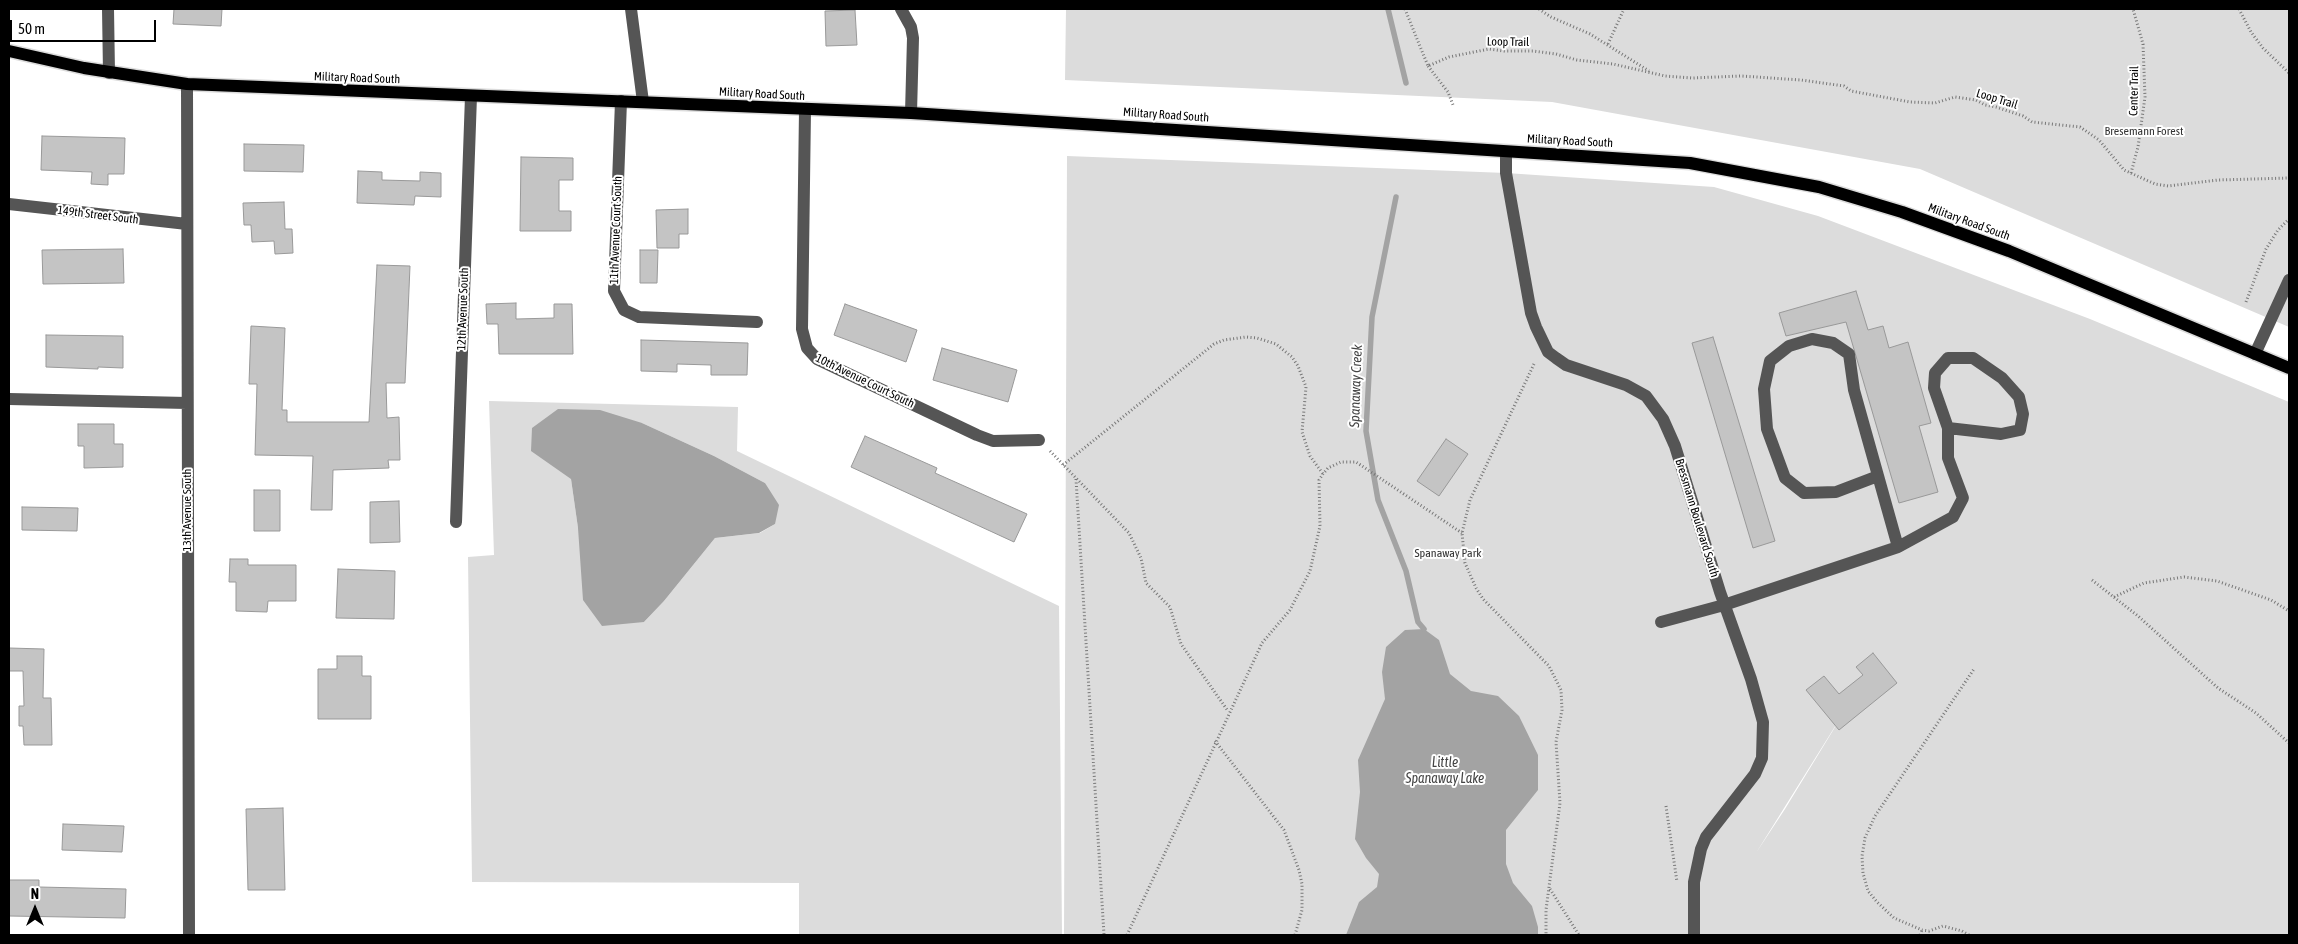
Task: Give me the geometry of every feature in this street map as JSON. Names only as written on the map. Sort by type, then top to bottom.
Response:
[{"type":"main road","name":"Military Road South","points":[[9,51],[109,73],[187,84],[911,113],[1690,163],[1755,174],[1854,197],[2009,251],[2289,368]]},
{"type":"street","points":[[108,9],[109,73]]},
{"type":"street","points":[[631,9],[643,102]]},
{"type":"street","points":[[901,9],[911,27],[913,38],[911,113]]},
{"type":"street","name":"13th Avenue South","points":[[187,84],[189,935]]},
{"type":"street","name":"12th Avenue South","points":[[456,522],[471,96]]},
{"type":"street","name":"11th Avenue Court South","points":[[621,101],[614,291],[624,310],[639,317],[758,322]]},
{"type":"street","name":"10th Avenue Court South","points":[[805,110],[802,329],[807,348],[817,359],[992,441],[1039,440]]},
{"type":"street","name":"Bressmann Boulevard South","points":[[1506,152],[1506,173],[1536,327],[1548,352],[1566,365],[1626,385],[1646,396],[1655,406],[1675,446],[1724,605],[1751,679],[1763,722],[1764,743],[1762,758],[1755,774],[1706,837],[1701,849],[1694,882],[1694,935]]},
{"type":"street","name":"149th Street South","points":[[9,204],[187,224]]},
{"type":"street","points":[[2255,354],[2289,280]]},
{"type":"street","points":[[1878,476],[1836,492],[1804,493],[1785,478],[1767,429],[1764,389],[1770,361],[1789,346],[1812,339],[1833,343],[1850,354],[1854,390],[1898,547]]},
{"type":"street","points":[[1661,622],[1724,605],[1898,547],[1953,517],[1963,498],[1948,458],[1948,428],[1934,388],[1935,373],[1948,358],[1973,358],[2002,378],[2019,397],[2023,414],[2020,430],[2001,434],[1948,428]]},
{"type":"street","points":[[9,399],[187,403]]},
{"type":"path","points":[[1406,9],[1428,66],[1448,92],[1453,105]]},
{"type":"path","name":"Loop Trail","points":[[1539,9],[1551,17],[1608,44],[1650,72]]},
{"type":"path","points":[[1608,44],[1624,9]]},
{"type":"path","name":"Center Trail","points":[[2131,174],[2138,147],[2145,98],[2143,44],[2133,9]]},
{"type":"path","points":[[2239,9],[2251,32],[2263,48],[2289,73]]},
{"type":"path","name":"Loop Trail","points":[[1428,66],[1449,57],[1489,48],[1504,52],[1533,51],[1556,54],[1577,60],[1613,64],[1665,76],[1692,78],[1741,76],[1819,82],[1910,102],[1935,103],[1955,98],[1976,100],[2023,116],[2032,122],[2080,127],[2099,140],[2124,170],[2155,184],[2168,186],[2218,180],[2289,178]]},
{"type":"path","points":[[2246,302],[2266,250],[2278,230],[2289,219]]},
{"type":"path","points":[[1063,465],[1214,344],[1230,338],[1246,336],[1276,344],[1292,357],[1298,366],[1306,388],[1302,432],[1310,456],[1323,474]]},
{"type":"path","points":[[1534,364],[1470,500],[1462,533],[1465,563],[1476,588],[1483,599],[1549,666],[1561,690],[1562,710],[1556,742],[1560,803],[1546,935]]},
{"type":"path","points":[[1039,440],[1129,533],[1141,558],[1146,583],[1170,607],[1181,644],[1228,712]]},
{"type":"path","points":[[1127,935],[1228,712],[1262,643],[1290,610],[1310,571],[1320,526],[1319,480],[1328,468],[1341,462],[1356,462],[1462,533]]},
{"type":"path","points":[[1076,479],[1104,935]]},
{"type":"path","points":[[2114,597],[2144,584],[2184,577],[2217,580],[2271,600],[2289,611]]},
{"type":"path","points":[[2092,580],[2218,688],[2256,713],[2289,743]]},
{"type":"path","points":[[1969,935],[1962,931],[1942,926],[1922,930],[1894,918],[1868,891],[1863,874],[1862,856],[1865,838],[1875,816],[1974,669]]},
{"type":"path","points":[[1215,741],[1284,830],[1302,884],[1302,910],[1295,935]]},
{"type":"path","points":[[1666,806],[1677,887]]},
{"type":"path","points":[[1550,889],[1579,935]]},
{"type":"path","points":[[1920,935],[1922,930]]},
{"type":"green space","name":"Bresemann Forest","points":[[1066,9],[2289,9],[2289,327],[1920,169],[1552,102],[1065,80]]},
{"type":"green space","name":"Spanaway Park","points":[[1067,156],[1506,173],[1714,187],[1818,216],[2090,319],[2289,402],[2289,935],[1064,935]],"holes":[[[1854,696],[1785,809],[1756,853]]]},
{"type":"green space","points":[[489,401],[738,407],[737,451],[1059,606],[1062,935],[799,935],[799,883],[472,882],[468,557],[494,555]],"holes":[[[642,423],[714,456],[765,483],[775,524],[760,533],[715,538],[664,601],[644,622],[578,528],[571,479]]]},
{"type":"water","points":[[558,409],[600,410],[642,423],[714,456],[765,483],[779,505],[775,524],[759,533],[715,538],[664,601],[644,622],[602,626],[583,600],[578,528],[571,479],[531,451],[532,428]]},
{"type":"water","name":"Little Spanaway Lake","points":[[1424,629],[1439,640],[1450,674],[1471,691],[1498,696],[1519,716],[1538,755],[1538,790],[1506,830],[1506,864],[1513,883],[1532,906],[1538,927],[1538,935],[1346,935],[1359,902],[1377,887],[1379,874],[1366,858],[1355,839],[1360,792],[1358,760],[1385,699],[1382,672],[1386,647],[1405,630]]},
{"type":"building","points":[[174,9],[222,9],[221,26],[173,24]]},
{"type":"building","points":[[855,10],[857,45],[826,46],[825,11]]},
{"type":"building","points":[[42,136],[125,138],[124,174],[108,174],[108,185],[91,184],[92,172],[41,170]]},
{"type":"building","points":[[244,144],[304,145],[303,172],[244,171]]},
{"type":"building","points":[[521,157],[573,158],[573,180],[559,180],[559,211],[571,211],[571,231],[520,231]]},
{"type":"building","points":[[358,171],[382,172],[382,180],[420,181],[420,172],[441,173],[441,197],[415,196],[414,205],[357,203]]},
{"type":"building","points":[[284,202],[285,229],[292,229],[293,253],[275,254],[274,241],[252,242],[251,225],[244,225],[243,203]]},
{"type":"building","points":[[688,209],[688,234],[679,234],[679,248],[657,248],[656,210]]},
{"type":"building","points":[[123,249],[124,283],[43,284],[42,250]]},
{"type":"building","points":[[640,250],[658,250],[657,283],[640,283]]},
{"type":"building","points":[[377,265],[410,266],[405,383],[386,383],[387,418],[399,417],[400,460],[388,460],[389,468],[333,470],[332,510],[311,510],[313,456],[255,455],[257,384],[249,384],[251,326],[285,328],[282,410],[287,410],[287,422],[369,422]]},
{"type":"building","points":[[1856,291],[1868,330],[1883,326],[1889,348],[1908,342],[1931,423],[1919,426],[1938,492],[1899,503],[1846,322],[1786,336],[1779,313]]},
{"type":"building","points":[[516,303],[516,319],[554,318],[554,304],[572,304],[573,354],[499,354],[498,324],[487,324],[486,304]]},
{"type":"building","points":[[845,304],[917,330],[906,362],[834,335]]},
{"type":"building","points":[[46,335],[123,336],[123,368],[46,367]]},
{"type":"building","points":[[1713,337],[1775,541],[1753,548],[1692,343]]},
{"type":"building","points":[[641,340],[748,343],[747,375],[711,375],[711,365],[677,364],[677,372],[641,371]]},
{"type":"building","points":[[942,348],[1017,370],[1008,402],[933,380]]},
{"type":"building","points":[[78,424],[114,424],[114,444],[123,444],[123,467],[84,468],[84,446],[78,446]]},
{"type":"building","points":[[865,436],[937,468],[935,473],[1027,514],[1014,542],[851,467]]},
{"type":"building","points":[[1446,439],[1468,454],[1439,496],[1417,481]]},
{"type":"building","points":[[254,490],[280,490],[280,531],[254,531]]},
{"type":"building","points":[[399,501],[400,542],[370,543],[370,502]]},
{"type":"building","points":[[22,507],[78,508],[77,531],[22,530]]},
{"type":"building","points":[[230,559],[248,559],[248,565],[296,565],[296,601],[268,601],[267,612],[236,611],[236,582],[229,582]]},
{"type":"building","points":[[338,569],[395,571],[394,619],[336,618]]},
{"type":"building","points":[[9,648],[44,649],[43,698],[51,698],[52,745],[24,745],[23,726],[19,726],[19,706],[24,706],[23,671],[9,671]]},
{"type":"building","points":[[1873,653],[1897,683],[1839,730],[1806,690],[1824,676],[1839,694],[1863,675],[1856,667]]},
{"type":"building","points":[[337,656],[362,656],[362,676],[371,676],[371,719],[318,719],[318,669],[337,669]]},
{"type":"building","points":[[283,808],[285,890],[248,890],[246,809]]},
{"type":"building","points":[[63,824],[124,826],[122,852],[62,850]]},
{"type":"building","points":[[9,880],[39,880],[39,887],[126,889],[125,918],[9,916]]},
{"type":"waterway","name":"Spanaway Creek","points":[[1388,9],[1406,83]]},
{"type":"waterway","name":"Spanaway Creek","points":[[1396,197],[1372,317],[1366,431],[1378,500],[1406,571],[1418,622],[1424,629]]}]
